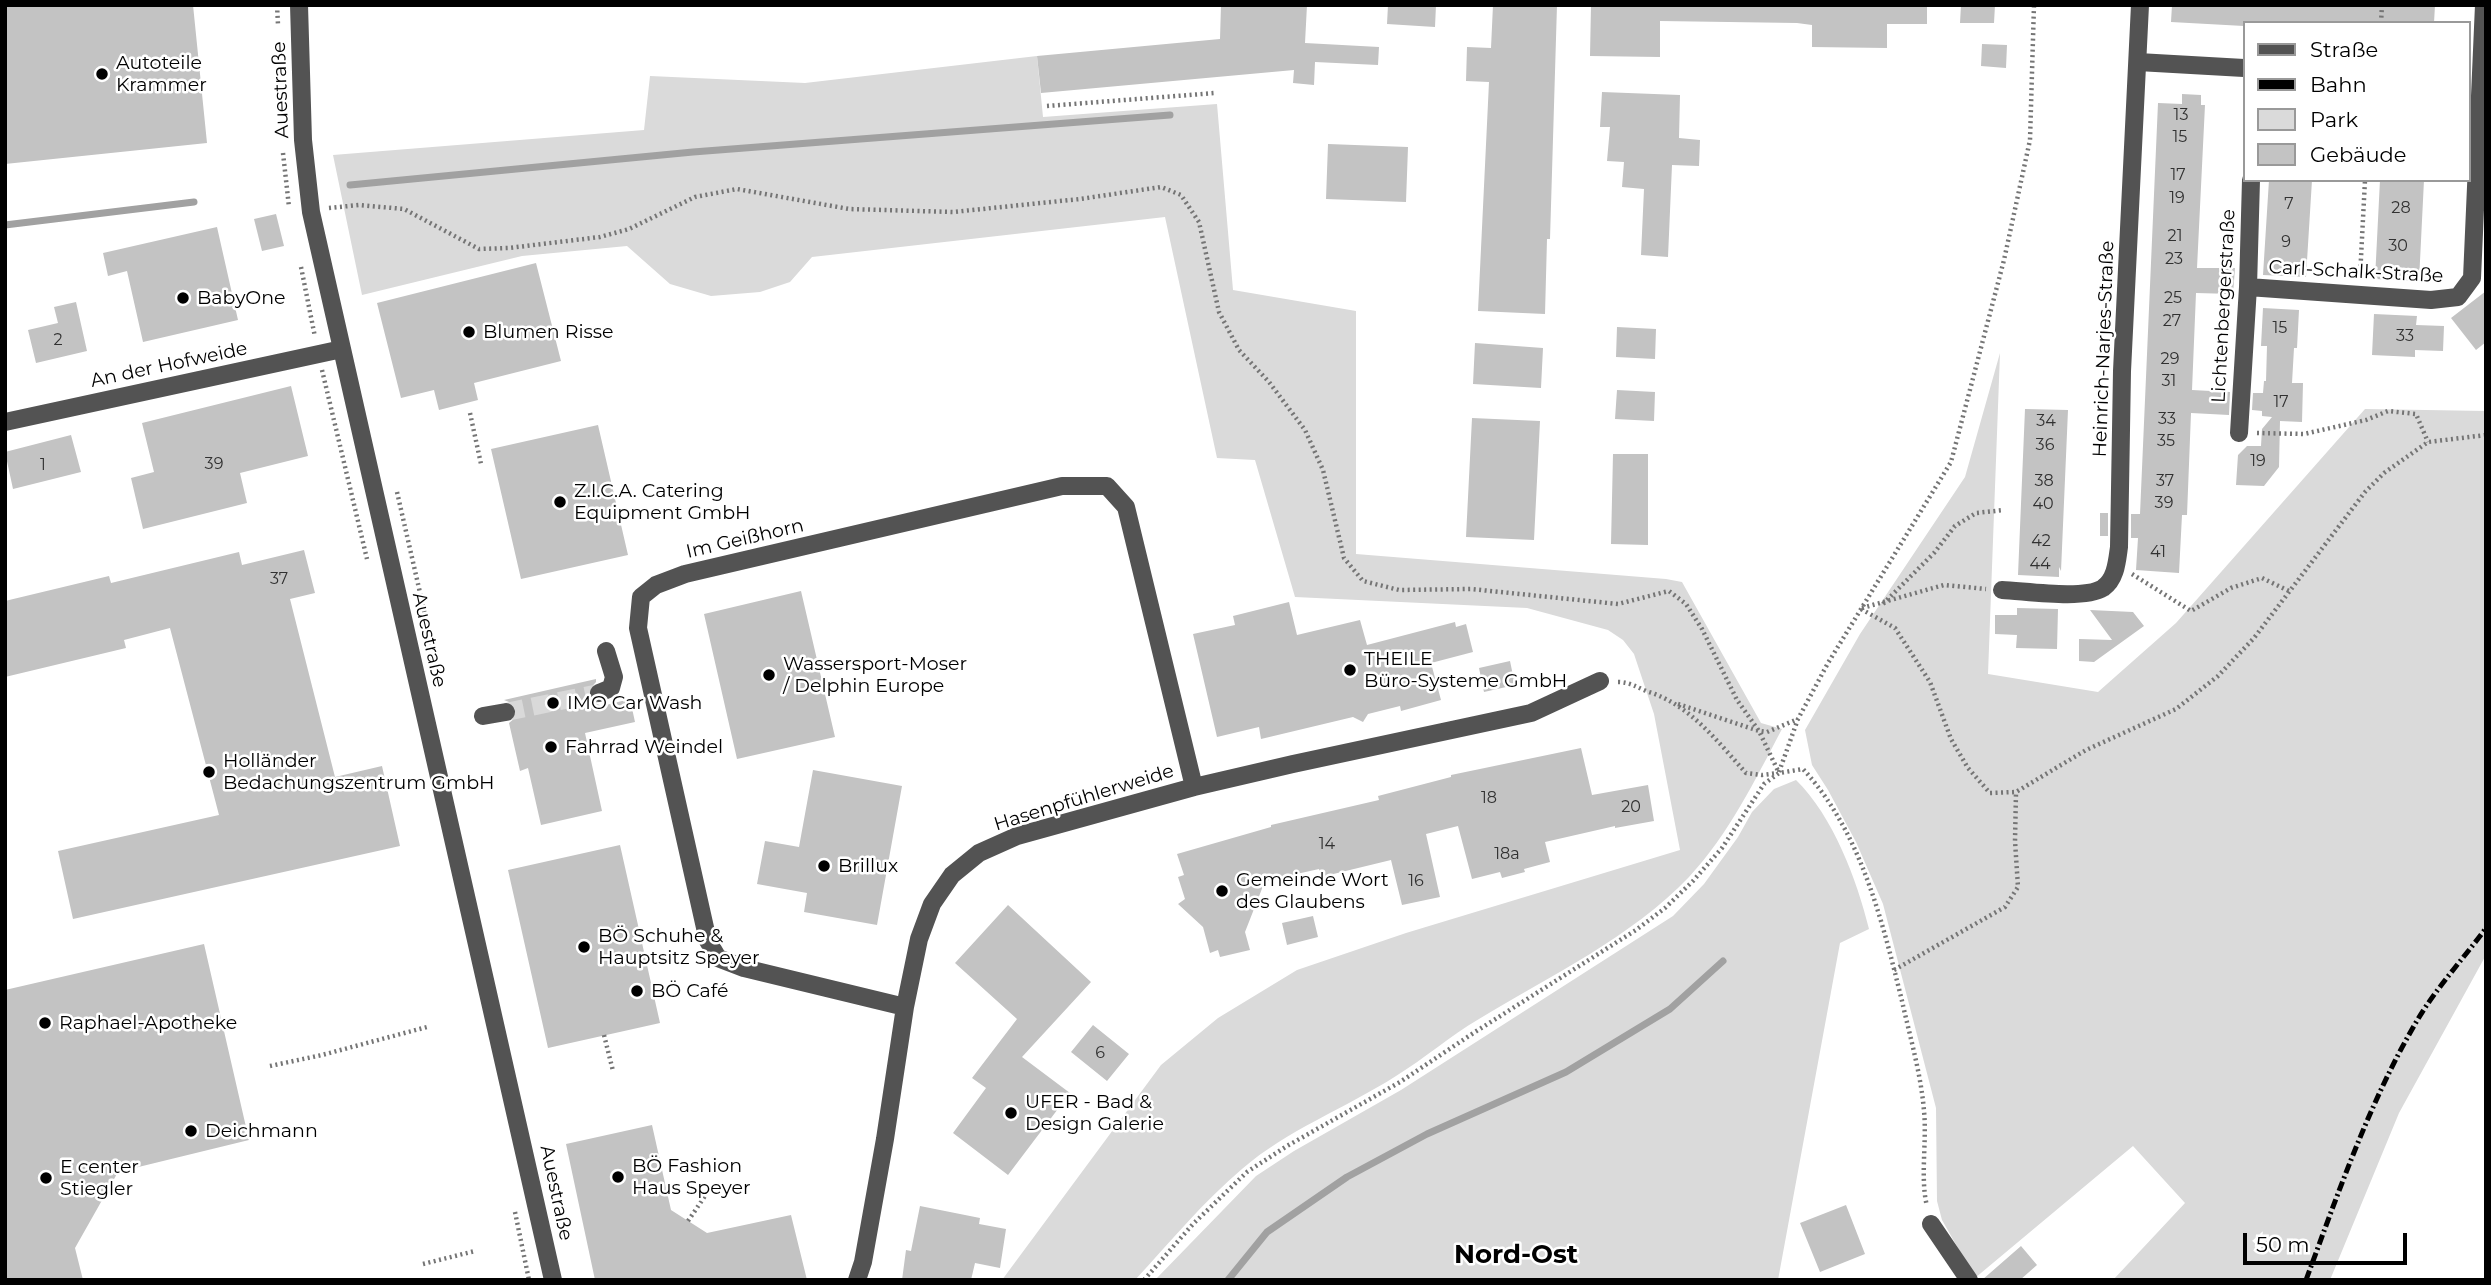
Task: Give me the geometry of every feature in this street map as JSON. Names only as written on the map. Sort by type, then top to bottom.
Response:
[{"type":"street","name":"Auestraße","points":[[299,5],[303,140],[311,212],[553,1280]]},
{"type":"street","name":"Heinrich-Narjes-Straße","points":[[2117,564],[2122,371],[2140,5]]},
{"type":"street","name":"Carl-Schalk-Straße","points":[[2248,287],[2431,300],[2458,297],[2469,285],[2472,278],[2475,78],[2484,5]]},
{"type":"street","points":[[2138,62],[2242,68]]},
{"type":"street","name":"Lichtenbergerstraße","points":[[2239,433],[2251,182]]},
{"type":"street","name":"An der Hofweide","points":[[5,422],[342,349]]},
{"type":"street","name":"Im Geißhorn","points":[[905,1007],[744,968],[718,958],[708,941],[638,628],[641,597],[656,585],[685,574],[1062,486],[1107,486],[1126,507],[1194,787]]},
{"type":"street","points":[[2002,590],[2092,592],[2103,588],[2112,578],[2117,564]]},
{"type":"street","points":[[599,693],[611,688],[614,677],[607,650]]},
{"type":"street","name":"Hasenpfühlerweide","points":[[857,1280],[863,1262],[905,1007],[919,939],[932,904],[952,875],[979,853],[1017,836],[1194,787],[1531,713],[1600,681]]},
{"type":"street","points":[[482,716],[506,712]]},
{"type":"street","points":[[1931,1224],[1969,1280]]},
{"type":"path","points":[[1144,1280],[1193,1224],[1247,1172],[1286,1146],[1400,1082],[1636,930],[1665,908],[1722,848],[1764,784],[1779,773],[1798,719],[1828,663],[1951,462],[2004,260],[2030,140],[2034,5]]},
{"type":"path","points":[[1047,106],[1214,93]]},
{"type":"path","points":[[2360,296],[2365,182]]},
{"type":"path","points":[[311,212],[359,205],[404,209],[479,249],[600,237],[629,229],[695,197],[737,189],[849,209],[953,212],[1080,199],[1161,187],[1181,195],[1199,222],[1219,312],[1239,350],[1269,382],[1305,430],[1323,470],[1344,558],[1363,581],[1399,590],[1471,589],[1618,604],[1669,591],[1686,604],[1702,629],[1737,700],[1759,731],[1779,773]]},
{"type":"path","points":[[331,207],[334,220]]},
{"type":"path","points":[[2239,433],[2304,434],[2366,420],[2388,411],[2416,414],[2428,442]]},
{"type":"path","points":[[470,413],[481,464]]},
{"type":"path","points":[[1861,609],[1895,628],[1930,682],[1951,739],[1968,768],[1990,793],[2016,792],[2086,750],[2176,709],[2227,667],[2254,638],[2365,492],[2384,474],[2428,442],[2486,435]]},
{"type":"path","points":[[397,491],[438,673]]},
{"type":"path","points":[[1882,604],[1934,553],[1955,526],[1976,513],[2004,510]]},
{"type":"path","points":[[2117,564],[2191,611],[2231,588],[2262,578],[2289,591]]},
{"type":"path","points":[[1861,609],[1944,585],[2002,590]]},
{"type":"path","points":[[1600,681],[1628,682],[1674,703],[1713,736],[1746,773],[1762,775],[1803,769],[1824,791],[1852,845],[1877,903],[1894,970],[1914,1051],[1924,1109],[1925,1199],[1931,1224]]},
{"type":"path","points":[[1674,703],[1766,732],[1798,719]]},
{"type":"path","points":[[1894,970],[2005,908],[2018,887],[2014,841],[2016,792]]},
{"type":"path","points":[[271,1066],[427,1027]]},
{"type":"path","points":[[604,1035],[613,1071]]},
{"type":"path","points":[[688,1221],[705,1196]]},
{"type":"path","points":[[424,1264],[475,1251]]},
{"type":"green space","points":[[1037,56],[1043,117],[1217,104],[1233,290],[1356,311],[1356,554],[1682,582],[1761,723],[1782,729],[1717,843],[1667,899],[1616,937],[1468,1026],[1396,1076],[1259,1155],[1214,1195],[1135,1280],[1002,1280],[1161,1065],[1218,1018],[1297,970],[1406,933],[1680,850],[1654,714],[1634,654],[1623,640],[1608,630],[1527,608],[1295,597],[1255,460],[1217,458],[1165,217],[812,257],[790,282],[760,292],[711,296],[670,284],[627,246],[522,256],[362,295],[333,155],[644,130],[650,76],[805,83]]},
{"type":"green space","points":[[2000,353],[1988,674],[2098,692],[2176,623],[2365,409],[2486,411],[2486,955],[2399,1113],[2330,1280],[2113,1280],[2185,1203],[2133,1146],[1975,1278],[1942,1220],[1937,1201],[1936,1108],[1883,904],[1856,842],[1812,765],[1805,730],[1860,634],[1965,477]]},
{"type":"green space","points":[[1796,780],[1821,812],[1842,850],[1858,890],[1869,929],[1840,943],[1778,1280],[1155,1280],[1256,1176],[1294,1151],[1401,1090],[1673,916],[1704,884],[1738,837],[1752,812],[1774,789]]},
{"type":"building","name":"Autoteile Krammer","points":[[5,5],[193,5],[207,143],[5,164]]},
{"type":"building","points":[[1221,5],[1307,5],[1305,43],[1379,47],[1378,65],[1315,62],[1314,85],[1293,83],[1294,70],[1041,93],[1037,56],[1220,39]]},
{"type":"building","points":[[1388,5],[1436,5],[1435,27],[1387,24]]},
{"type":"building","points":[[1493,5],[1557,5],[1545,314],[1478,311],[1489,82],[1466,81],[1467,47],[1491,48]]},
{"type":"building","points":[[1591,5],[1927,5],[1927,24],[1887,24],[1887,48],[1812,47],[1812,25],[1797,23],[1660,21],[1660,57],[1590,56]]},
{"type":"building","points":[[1961,5],[1995,5],[1994,23],[1960,23]]},
{"type":"building","points":[[2172,5],[2435,5],[2434,21],[2242,21],[2242,26],[2171,22]]},
{"type":"building","points":[[1982,44],[2007,45],[2006,68],[1981,66]]},
{"type":"building","points":[[1602,92],[1680,95],[1679,138],[1700,140],[1699,166],[1672,165],[1668,257],[1641,255],[1644,189],[1622,187],[1624,162],[1607,161],[1610,127],[1600,127]]},
{"type":"building","points":[[2182,94],[2201,95],[2201,105],[2205,105],[2197,268],[2235,268],[2233,294],[2196,293],[2192,390],[2230,392],[2229,415],[2191,413],[2187,515],[2182,515],[2179,573],[2136,570],[2138,538],[2131,538],[2131,514],[2140,514],[2158,103],[2182,104]]},
{"type":"building","points":[[1328,144],[1408,147],[1406,202],[1326,199]]},
{"type":"building","points":[[2269,182],[2312,182],[2306,277],[2263,275]]},
{"type":"building","points":[[2380,182],[2424,182],[2419,281],[2375,279]]},
{"type":"building","points":[[276,214],[284,246],[262,251],[254,219]]},
{"type":"building","name":"BabyOne","points":[[217,227],[238,320],[143,342],[127,271],[108,276],[103,253]]},
{"type":"building","name":"Blumen Risse","points":[[536,263],[561,361],[474,383],[478,400],[439,410],[434,390],[401,398],[377,303]]},
{"type":"building","points":[[2486,291],[2486,342],[2476,350],[2451,318]]},
{"type":"building","points":[[76,302],[87,351],[36,363],[28,330],[58,323],[54,307]]},
{"type":"building","points":[[2263,308],[2299,310],[2292,383],[2303,383],[2302,422],[2280,421],[2279,467],[2264,486],[2236,485],[2238,455],[2247,446],[2261,446],[2262,429],[2272,417],[2262,416],[2262,411],[2252,410],[2253,393],[2263,393],[2266,381],[2267,346],[2261,346]]},
{"type":"building","points":[[2374,314],[2417,316],[2416,325],[2444,326],[2443,351],[2415,350],[2415,357],[2372,355]]},
{"type":"building","points":[[1617,327],[1656,329],[1655,359],[1616,357]]},
{"type":"building","points":[[1475,343],[1543,348],[1541,388],[1473,384]]},
{"type":"building","points":[[291,386],[308,456],[240,473],[247,503],[143,529],[131,478],[154,472],[142,423]]},
{"type":"building","points":[[1617,390],[1655,392],[1654,421],[1615,419]]},
{"type":"building","points":[[2025,409],[2068,410],[2059,577],[2018,575]]},
{"type":"building","points":[[1472,418],[1540,421],[1534,540],[1466,537]]},
{"type":"building","name":"Z.I.C.A. Catering Equipment GmbH","points":[[598,425],[628,555],[521,579],[491,449]]},
{"type":"building","points":[[71,435],[81,472],[13,489],[5,452]]},
{"type":"building","points":[[1613,454],[1648,454],[1648,545],[1611,544]]},
{"type":"building","points":[[2100,513],[2108,513],[2108,536],[2100,536]]},
{"type":"building","points":[[304,550],[315,593],[290,599],[335,777],[382,766],[400,846],[73,919],[58,851],[219,815],[170,628],[124,640],[126,648],[5,677],[5,601],[109,576],[111,583],[239,552],[242,565]]},
{"type":"building","name":"Wassersport-Moser / Delphin Europe","points":[[801,591],[835,737],[737,759],[704,614]]},
{"type":"building","points":[[1289,602],[1297,635],[1360,620],[1367,645],[1455,622],[1456,627],[1466,624],[1473,652],[1431,663],[1441,700],[1401,711],[1400,706],[1368,714],[1363,722],[1353,717],[1261,739],[1259,727],[1217,737],[1193,634],[1235,625],[1233,616]]},
{"type":"building","points":[[2017,608],[2058,609],[2057,649],[2016,648],[2017,635],[1995,634],[1995,615],[2017,615]]},
{"type":"building","points":[[2090,610],[2133,612],[2144,626],[2094,662],[2079,661],[2079,639],[2112,640]]},
{"type":"building","points":[[1510,661],[1515,685],[1484,692],[1479,668]]},
{"type":"building","name":"Fahrrad Weindel","points":[[596,679],[588,691],[592,702],[602,706],[630,699],[635,722],[585,733],[602,811],[541,825],[528,768],[520,771],[509,723],[516,717],[517,709],[514,704],[504,700]]},
{"type":"building","points":[[1581,748],[1592,795],[1648,785],[1654,821],[1615,826],[1545,842],[1550,862],[1502,878],[1500,872],[1472,879],[1458,826],[1426,834],[1440,897],[1402,905],[1391,860],[1321,877],[1319,869],[1265,881],[1245,932],[1250,950],[1220,957],[1218,950],[1210,953],[1203,927],[1178,904],[1185,899],[1178,877],[1184,875],[1177,854],[1271,825],[1379,800],[1378,796],[1451,775]]},
{"type":"building","name":"Brillux","points":[[813,770],[902,786],[877,925],[804,912],[807,893],[757,884],[765,841],[799,847]]},
{"type":"building","name":"BÖ Schuhe & Hauptsitz Speyer","points":[[620,845],[660,1023],[548,1048],[508,870]]},
{"type":"building","points":[[1008,905],[1091,982],[1022,1057],[1070,1093],[1008,1175],[953,1133],[986,1088],[972,1078],[1017,1019],[955,963]]},
{"type":"building","points":[[1313,916],[1318,937],[1287,945],[1282,923]]},
{"type":"building","points":[[204,944],[249,1140],[118,1172],[75,1248],[83,1280],[5,1280],[5,990]]},
{"type":"building","points":[[1093,1025],[1129,1054],[1107,1081],[1071,1052]]},
{"type":"building","name":"BÖ Fashion Haus Speyer","points":[[652,1125],[671,1210],[707,1233],[791,1215],[807,1280],[595,1280],[566,1144]]},
{"type":"building","points":[[1846,1205],[1865,1254],[1820,1272],[1800,1223]]},
{"type":"building","points":[[920,1206],[980,1218],[979,1224],[1006,1229],[1000,1268],[975,1263],[971,1280],[902,1280],[906,1250],[911,1251]]},
{"type":"building","points":[[2021,1246],[2037,1265],[2020,1280],[1982,1280]]},
{"type":"waterway","points":[[350,185],[693,152],[1170,115]]},
{"type":"waterway","points":[[5,225],[194,202]]},
{"type":"waterway","points":[[1228,1280],[1267,1232],[1347,1177],[1427,1134],[1566,1072],[1670,1009],[1723,961]]},
{"type":"tunnel","points":[[506,712],[599,693]]},
{"type":"railway","points":[[2306,1280],[2356,1147],[2385,1081],[2418,1019],[2486,928]]},
{"type":"place","name":"Autoteile Krammer","points":[[102,74]]},
{"type":"place","name":"BabyOne","points":[[183,298]]},
{"type":"place","name":"Blumen Risse","points":[[469,332]]},
{"type":"place","name":"Z.I.C.A. Catering Equipment GmbH","points":[[560,502]]},
{"type":"place","name":"THEILE Büro-Systeme GmbH","points":[[1350,670]]},
{"type":"place","name":"Wassersport-Moser / Delphin Europe","points":[[769,675]]},
{"type":"place","name":"IMO Car Wash","points":[[553,703]]},
{"type":"place","name":"Fahrrad Weindel","points":[[551,747]]},
{"type":"place","name":"Holländer Bedachungszentrum GmbH","points":[[209,772]]},
{"type":"place","name":"Brillux","points":[[824,866]]},
{"type":"place","name":"Gemeinde Wort des Glaubens","points":[[1222,891]]},
{"type":"place","name":"BÖ Schuhe & Hauptsitz Speyer","points":[[584,947]]},
{"type":"place","name":"BÖ Café","points":[[637,991]]},
{"type":"place","name":"Raphael-Apotheke","points":[[45,1023]]},
{"type":"place","name":"UFER - Bad & Design Galerie","points":[[1011,1113]]},
{"type":"place","name":"Deichmann","points":[[191,1131]]},
{"type":"place","name":"BÖ Fashion Haus Speyer","points":[[618,1177]]},
{"type":"place","name":"E center Stiegler","points":[[46,1178]]},
{"type":"district","name":"Nord-Ost","points":[[1516,1255]]}]
